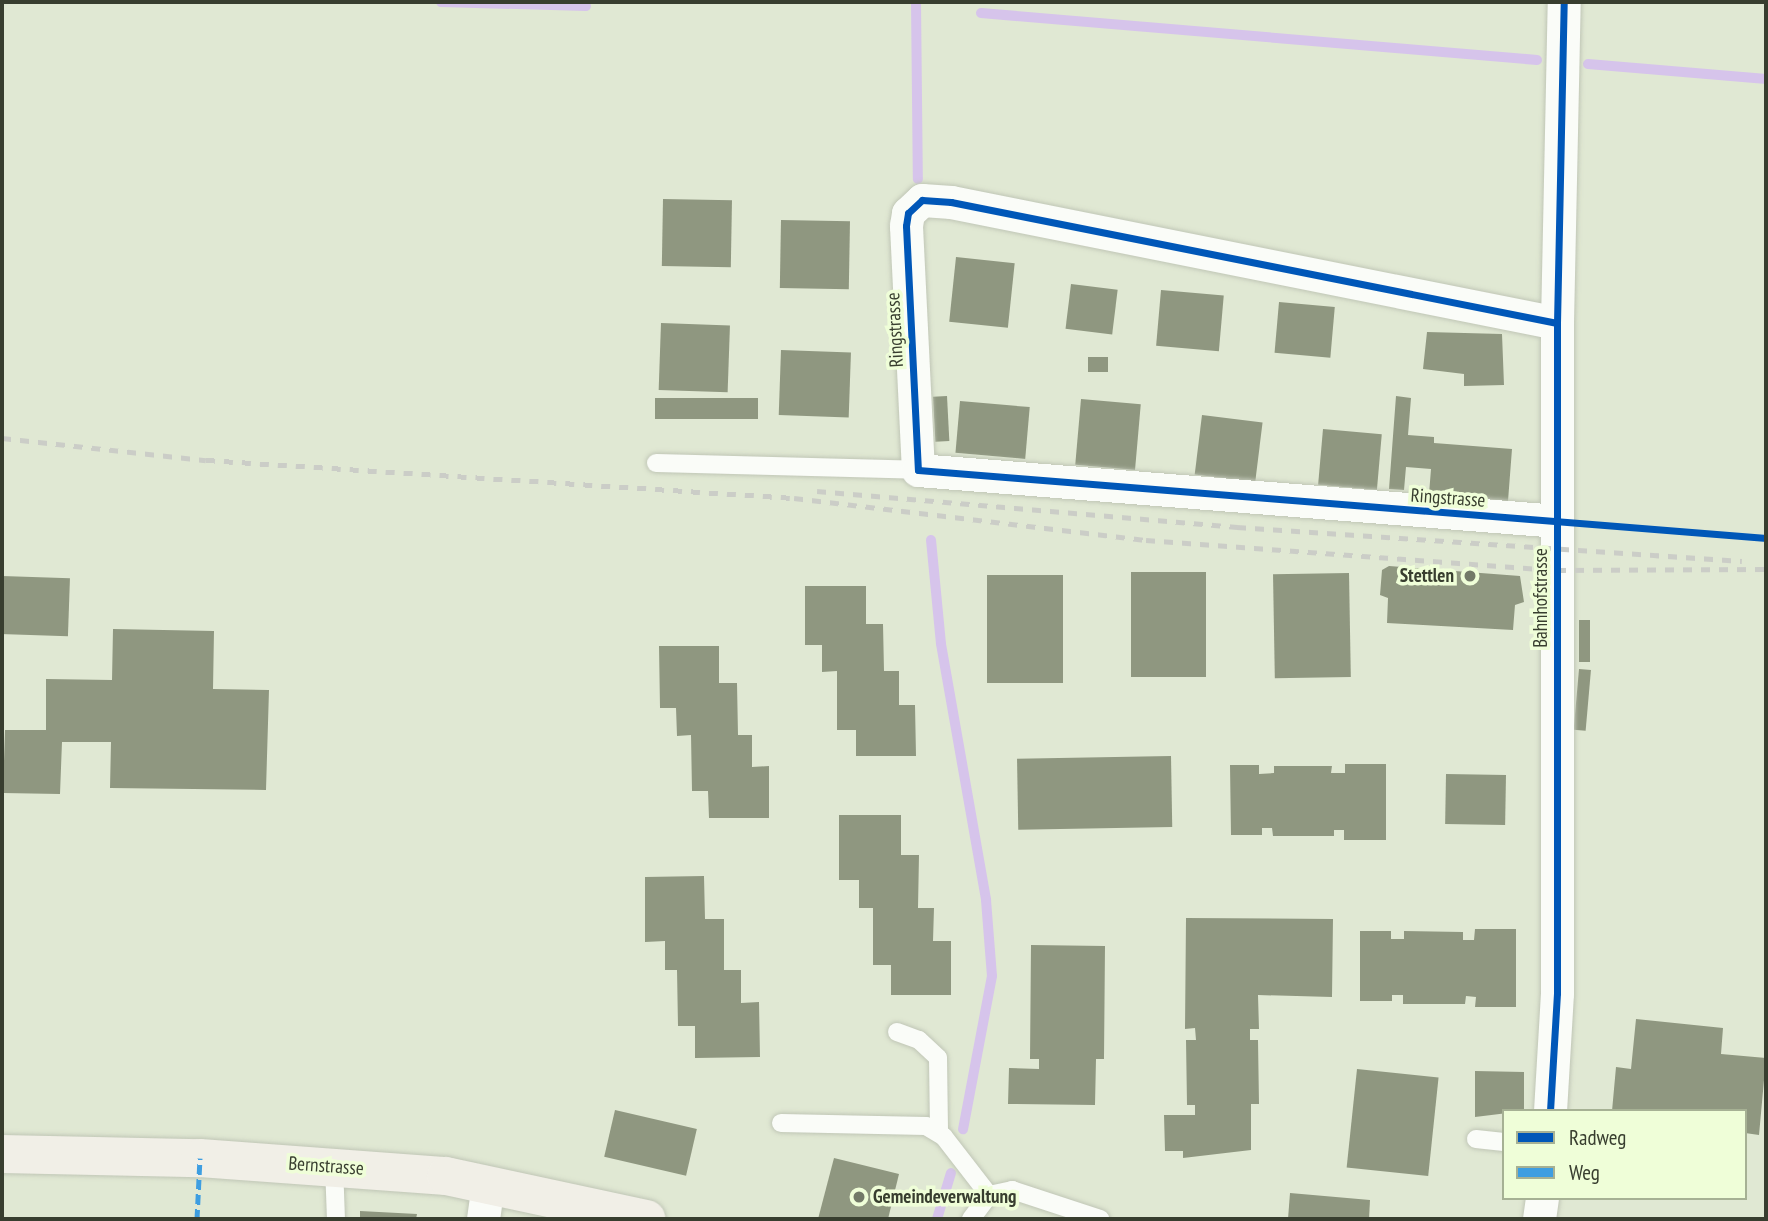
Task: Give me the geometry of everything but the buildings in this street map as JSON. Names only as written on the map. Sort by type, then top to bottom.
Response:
[{"type":"main road","name":"Bernstrasse","points":[[2,1153],[334,1165],[486,1201],[646,1219]]},
{"type":"street","name":"Bahnhofstrasse","points":[[1550,1109],[1557,993],[1557,323],[1564,2]]},
{"type":"street","name":"Ringstrasse","points":[[1557,323],[922,201],[908,213],[906,226],[918,470],[1557,521]]},
{"type":"street","points":[[1539,1219],[1542,1200]]},
{"type":"lane","points":[[656,463],[918,470]]},
{"type":"lane","points":[[897,1032],[919,1040],[938,1058],[939,1133]]},
{"type":"lane","points":[[781,1123],[918,1125],[939,1133],[989,1195]]},
{"type":"lane","points":[[1476,1139],[1502,1142]]},
{"type":"lane","points":[[334,1165],[336,1219]]},
{"type":"lane","points":[[971,1219],[989,1195],[1021,1191],[1100,1219]]},
{"type":"waterway","points":[[441,2],[586,6]]},
{"type":"waterway","points":[[916,2],[918,179]]},
{"type":"waterway","points":[[981,13],[1537,60]]},
{"type":"waterway","points":[[1588,64],[1766,79]]},
{"type":"waterway","points":[[931,540],[941,644],[986,900],[992,976],[963,1129]]},
{"type":"waterway","points":[[937,1219],[951,1173]]},
{"type":"railway","points":[[2,438],[206,460],[794,498],[1146,540],[1557,570],[1766,569]]},
{"type":"railway","points":[[817,491],[1237,527],[1742,561]]},
{"type":"marked path","points":[[197,1219],[200,1158]]},
{"type":"cycle path","points":[[1550,1109],[1557,993],[1557,323],[1564,2]]},
{"type":"cycle path","points":[[1557,323],[951,202],[922,200],[908,213],[906,226],[918,470],[1766,538]]},
{"type":"place","name":"Stettlen","points":[[1470,576]]},
{"type":"place","name":"Gemeindeverwaltung","points":[[859,1197]]}]
